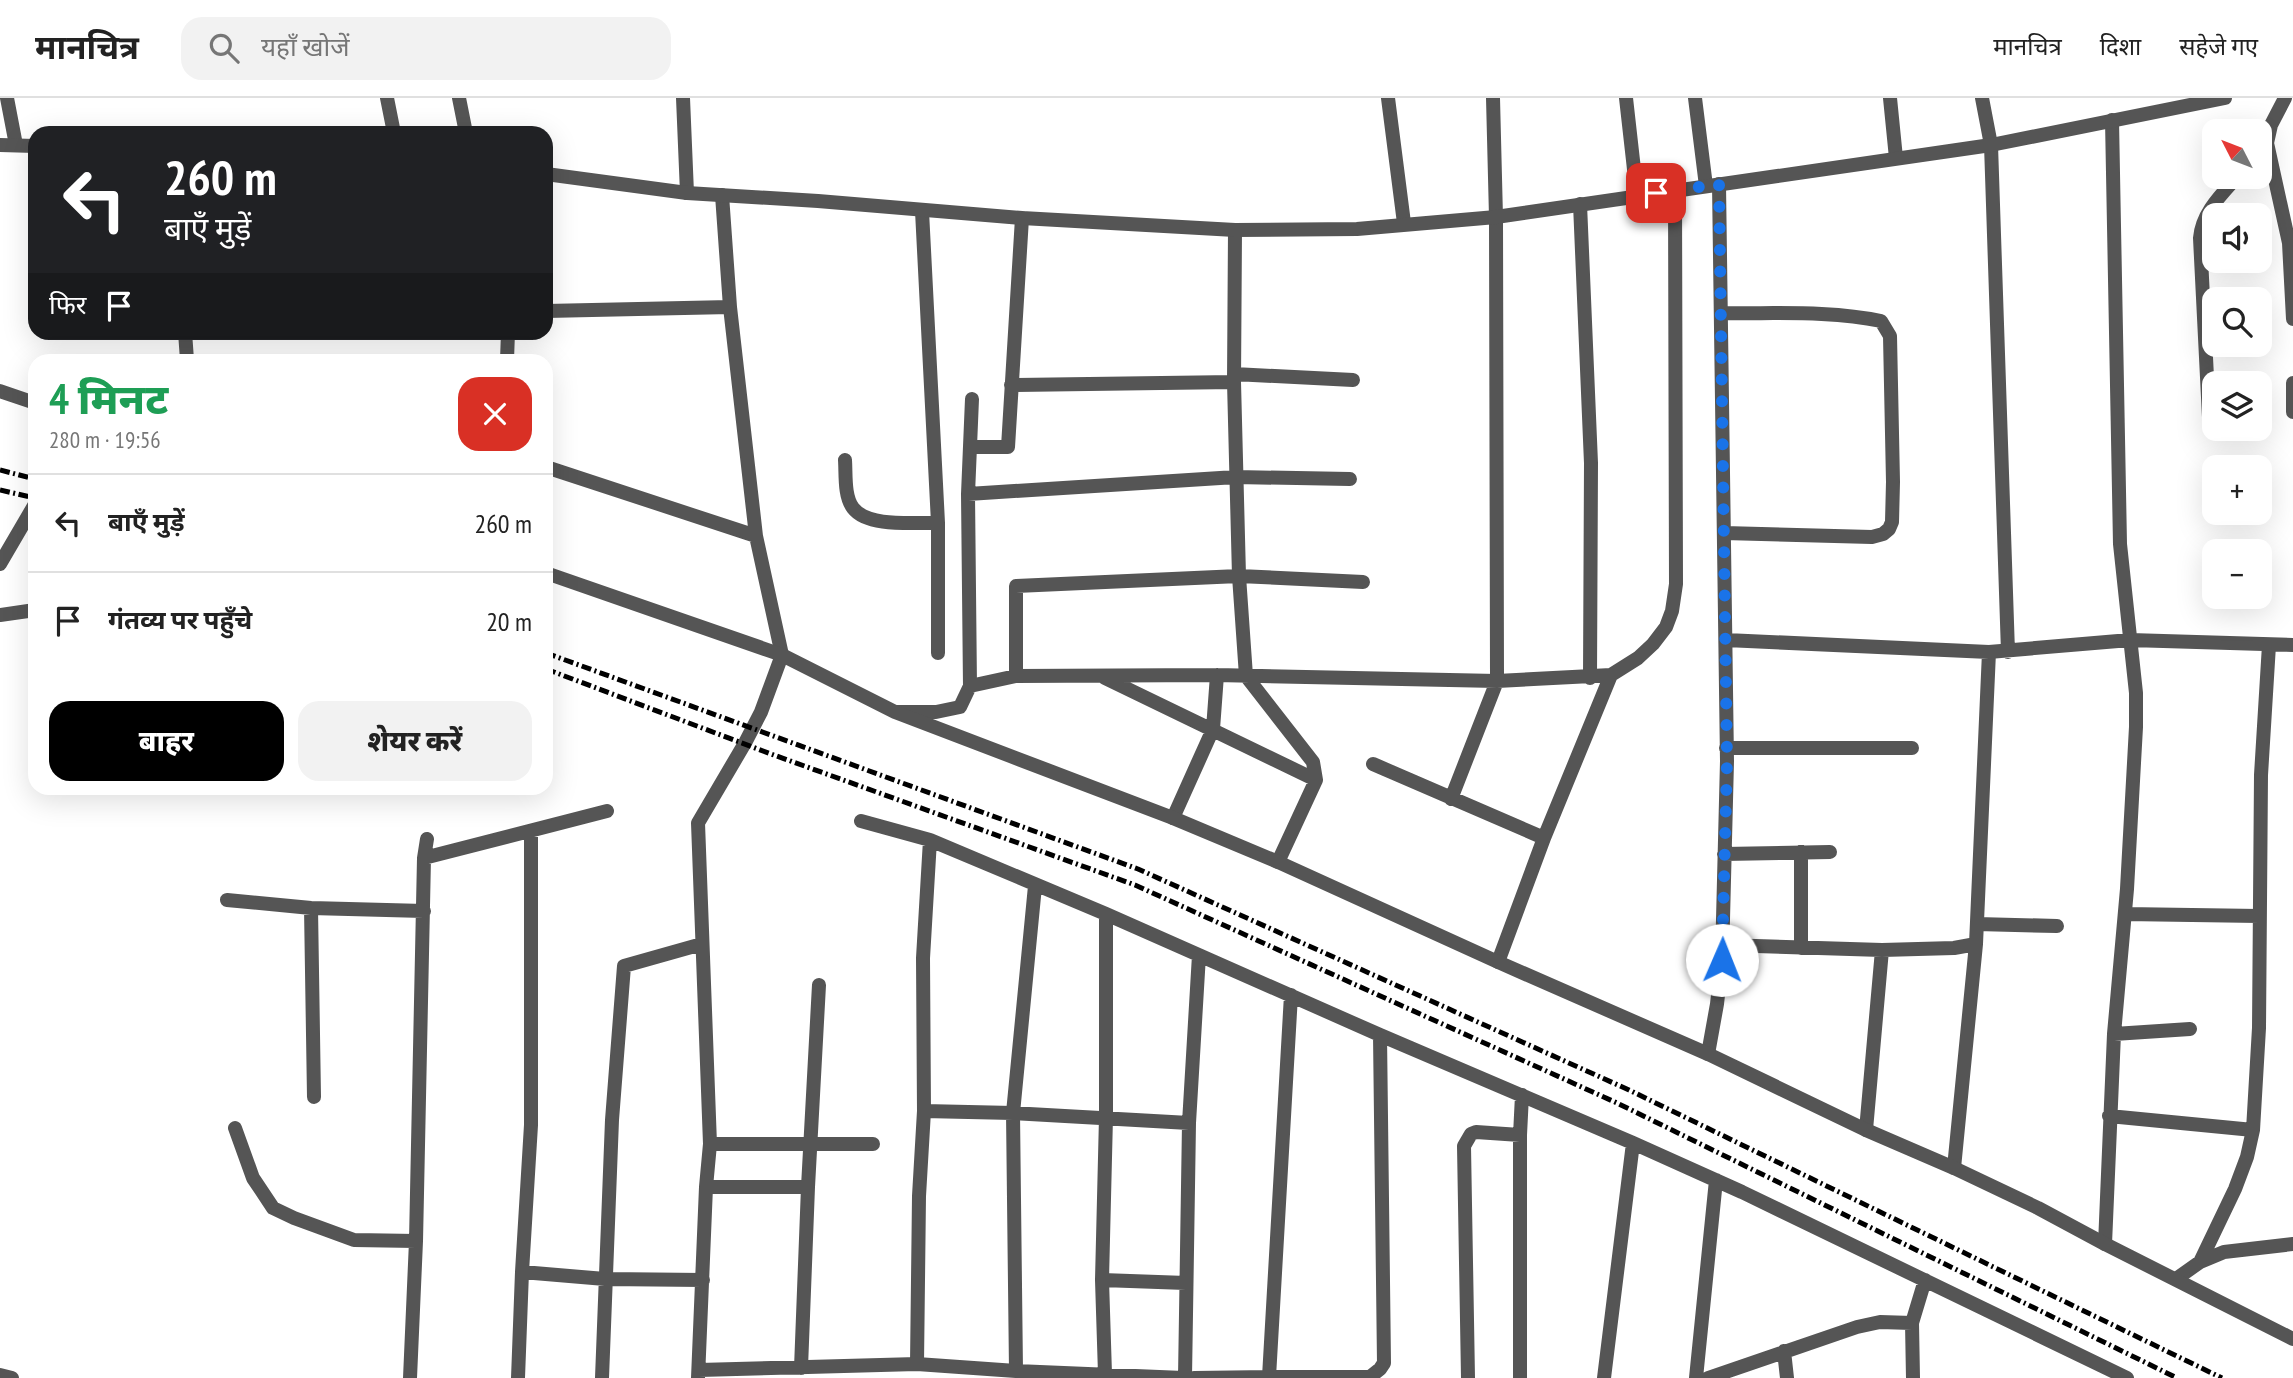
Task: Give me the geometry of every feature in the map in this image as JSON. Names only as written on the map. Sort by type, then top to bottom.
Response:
[{"type":"street","points":[[7,98],[16,145]]},
{"type":"street","points":[[387,98],[393,126]]},
{"type":"street","points":[[459,98],[465,126]]},
{"type":"street","points":[[683,98],[687,192]]},
{"type":"street","points":[[1388,98],[1404,223]]},
{"type":"street","points":[[1451,799],[1497,681],[1496,217],[1493,98]]},
{"type":"street","points":[[1626,98],[1637,196]]},
{"type":"street","points":[[1695,98],[1712,185],[1721,313],[1726,640],[1723,946],[1707,1054]]},
{"type":"street","points":[[1890,98],[1896,159]]},
{"type":"street","points":[[1982,98],[1991,145],[2008,652]]},
{"type":"street","points":[[553,175],[687,192],[1022,218],[1235,230],[1357,229],[1496,217],[1991,145],[2225,98]]},
{"type":"street","points":[[2272,123],[2285,98]]},
{"type":"street","points":[[2105,1244],[2109,1116],[2136,727],[2136,693],[2120,544],[2112,120]]},
{"type":"street","points":[[0,145],[28,146]]},
{"type":"street","points":[[2272,179],[2288,235],[2293,318]]},
{"type":"street","points":[[2207,371],[2201,227],[2214,203],[2226,189]]},
{"type":"street","points":[[970,686],[1016,676],[1217,675],[1497,681],[1590,678],[1611,675],[1638,658],[1666,627],[1672,611],[1676,584],[1675,191]]},
{"type":"street","points":[[722,195],[730,307],[757,536],[782,655],[761,712],[698,823],[710,1144],[698,1374],[917,1364],[1177,1378],[1186,1283],[1189,1123],[1199,955]]},
{"type":"street","points":[[1580,204],[1591,463],[1590,678]]},
{"type":"street","points":[[922,211],[938,523],[938,653]]},
{"type":"street","points":[[972,447],[1008,447],[1022,218]]},
{"type":"street","points":[[1235,230],[1236,477],[1246,676],[1313,762],[1317,780],[1278,862]]},
{"type":"street","points":[[553,311],[730,307]]},
{"type":"street","points":[[1721,313],[1817,314],[1881,321],[1890,336],[1893,469],[1892,522],[1884,534],[1872,537],[1724,533]]},
{"type":"street","points":[[1011,385],[1234,378],[1353,380]]},
{"type":"street","points":[[2293,383],[2293,412]]},
{"type":"street","points":[[0,391],[28,401]]},
{"type":"street","points":[[895,712],[936,712],[960,707],[970,686],[968,494],[972,399]]},
{"type":"street","points":[[845,460],[848,493],[852,507],[860,515],[876,522],[938,523]]},
{"type":"street","points":[[553,469],[757,536]]},
{"type":"street","points":[[968,494],[1236,477],[1350,479]]},
{"type":"street","points":[[1,558],[28,515]]},
{"type":"street","points":[[553,575],[782,655],[895,712],[1174,818],[1278,862],[1954,1168],[2038,1208],[2293,1339]]},
{"type":"street","points":[[1016,676],[1016,586],[1239,576],[1363,582]]},
{"type":"street","points":[[0,615],[28,611]]},
{"type":"street","points":[[1726,640],[1989,652],[2130,640],[2293,645]]},
{"type":"street","points":[[2200,1262],[2235,1189],[2247,1157],[2253,1130],[2259,1028],[2261,775],[2269,645]]},
{"type":"street","points":[[1954,1168],[1976,944],[1989,652]]},
{"type":"street","points":[[1174,818],[1213,729],[1217,675]]},
{"type":"street","points":[[1498,962],[1544,838],[1611,675]]},
{"type":"street","points":[[1101,676],[1317,780]]},
{"type":"street","points":[[1726,748],[1912,748]]},
{"type":"street","points":[[1373,764],[1544,838]]},
{"type":"street","points":[[425,858],[607,811]]},
{"type":"street","points":[[861,821],[930,840],[1633,1143],[1716,1180],[2127,1378]]},
{"type":"street","points":[[518,1378],[531,1125],[531,831]]},
{"type":"street","points":[[410,1378],[427,839]]},
{"type":"street","points":[[917,1364],[919,1196],[925,1111],[923,958],[930,840]]},
{"type":"street","points":[[1801,852],[1801,947]]},
{"type":"street","points":[[1724,854],[1830,852]]},
{"type":"street","points":[[1016,1371],[1013,1113],[1035,886]]},
{"type":"street","points":[[227,900],[310,908],[424,911]]},
{"type":"street","points":[[310,908],[314,1097]]},
{"type":"street","points":[[1105,1374],[1102,1280],[1106,1117],[1106,914]]},
{"type":"street","points":[[2125,914],[2259,916]]},
{"type":"street","points":[[1977,924],[2057,926]]},
{"type":"street","points":[[602,1378],[612,1120],[624,965],[702,944]]},
{"type":"street","points":[[1723,946],[1882,950],[1954,948],[1976,944]]},
{"type":"street","points":[[1866,1130],[1882,950]]},
{"type":"street","points":[[801,1368],[819,985]]},
{"type":"street","points":[[1269,1377],[1292,995]]},
{"type":"street","points":[[2114,1034],[2190,1029]]},
{"type":"street","points":[[1194,1378],[1370,1377],[1384,1363],[1380,1035]]},
{"type":"street","points":[[1520,1378],[1522,1095]]},
{"type":"street","points":[[925,1111],[1106,1117],[1189,1123]]},
{"type":"street","points":[[2109,1116],[2253,1130]]},
{"type":"street","points":[[235,1128],[253,1178],[272,1208],[354,1240],[416,1241]]},
{"type":"street","points":[[1468,1378],[1464,1146],[1471,1134],[1476,1132],[1520,1135]]},
{"type":"street","points":[[1604,1378],[1633,1143]]},
{"type":"street","points":[[710,1144],[873,1144]]},
{"type":"street","points":[[1696,1378],[1716,1180]]},
{"type":"street","points":[[706,1186],[808,1187]]},
{"type":"street","points":[[2176,1279],[2200,1262],[2224,1252],[2293,1244]]},
{"type":"street","points":[[522,1272],[605,1279],[703,1280]]},
{"type":"street","points":[[1102,1280],[1186,1283]]},
{"type":"street","points":[[1913,1378],[1912,1323],[1925,1280]]},
{"type":"street","points":[[1708,1378],[1868,1324],[1892,1321],[1912,1323]]},
{"type":"street","points":[[1784,1351],[1787,1378]]},
{"type":"street","points":[[0,1375],[12,1378]]},
{"type":"railway","points":[[0,470],[28,477]]},
{"type":"railway","points":[[0,490],[28,496]]},
{"type":"railway","points":[[553,656],[1138,869],[1629,1090],[2222,1378]]},
{"type":"railway","points":[[553,672],[771,754],[1135,885],[1617,1103],[2177,1378]]},
{"type":"route","points":[[1656,193],[1719,184],[1727,761],[1722,960]]}]
